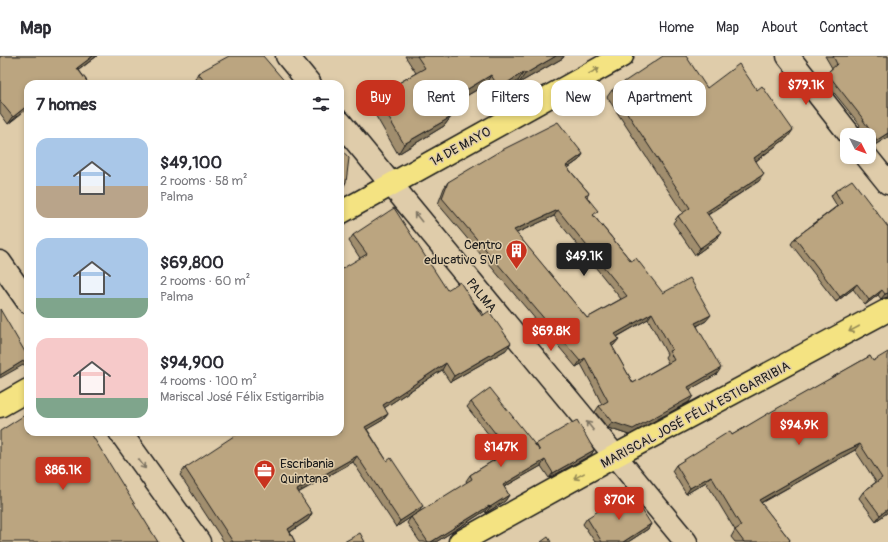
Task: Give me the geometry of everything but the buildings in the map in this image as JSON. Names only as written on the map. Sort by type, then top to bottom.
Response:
[{"type":"main road","name":"14 DE MAYO","points":[[344,211],[622,56]]},
{"type":"main road","name":"MARISCAL JOSÉ FÉLIX ESTIGARRIBIA","points":[[460,542],[615,456],[888,310]]},
{"type":"main road","points":[[0,406],[24,392]]},
{"type":"street","points":[[287,56],[307,80]]},
{"type":"street","points":[[788,56],[845,128]]},
{"type":"street","name":"PALMA","points":[[344,127],[686,542]]},
{"type":"street","points":[[873,164],[888,183]]},
{"type":"street","points":[[0,262],[24,296]]},
{"type":"street","points":[[123,436],[199,542]]},
{"type":"place","name":"Centro educativo SVP","points":[[517,270]]},
{"type":"place","name":"Escribania Quintana","points":[[264,490]]}]
